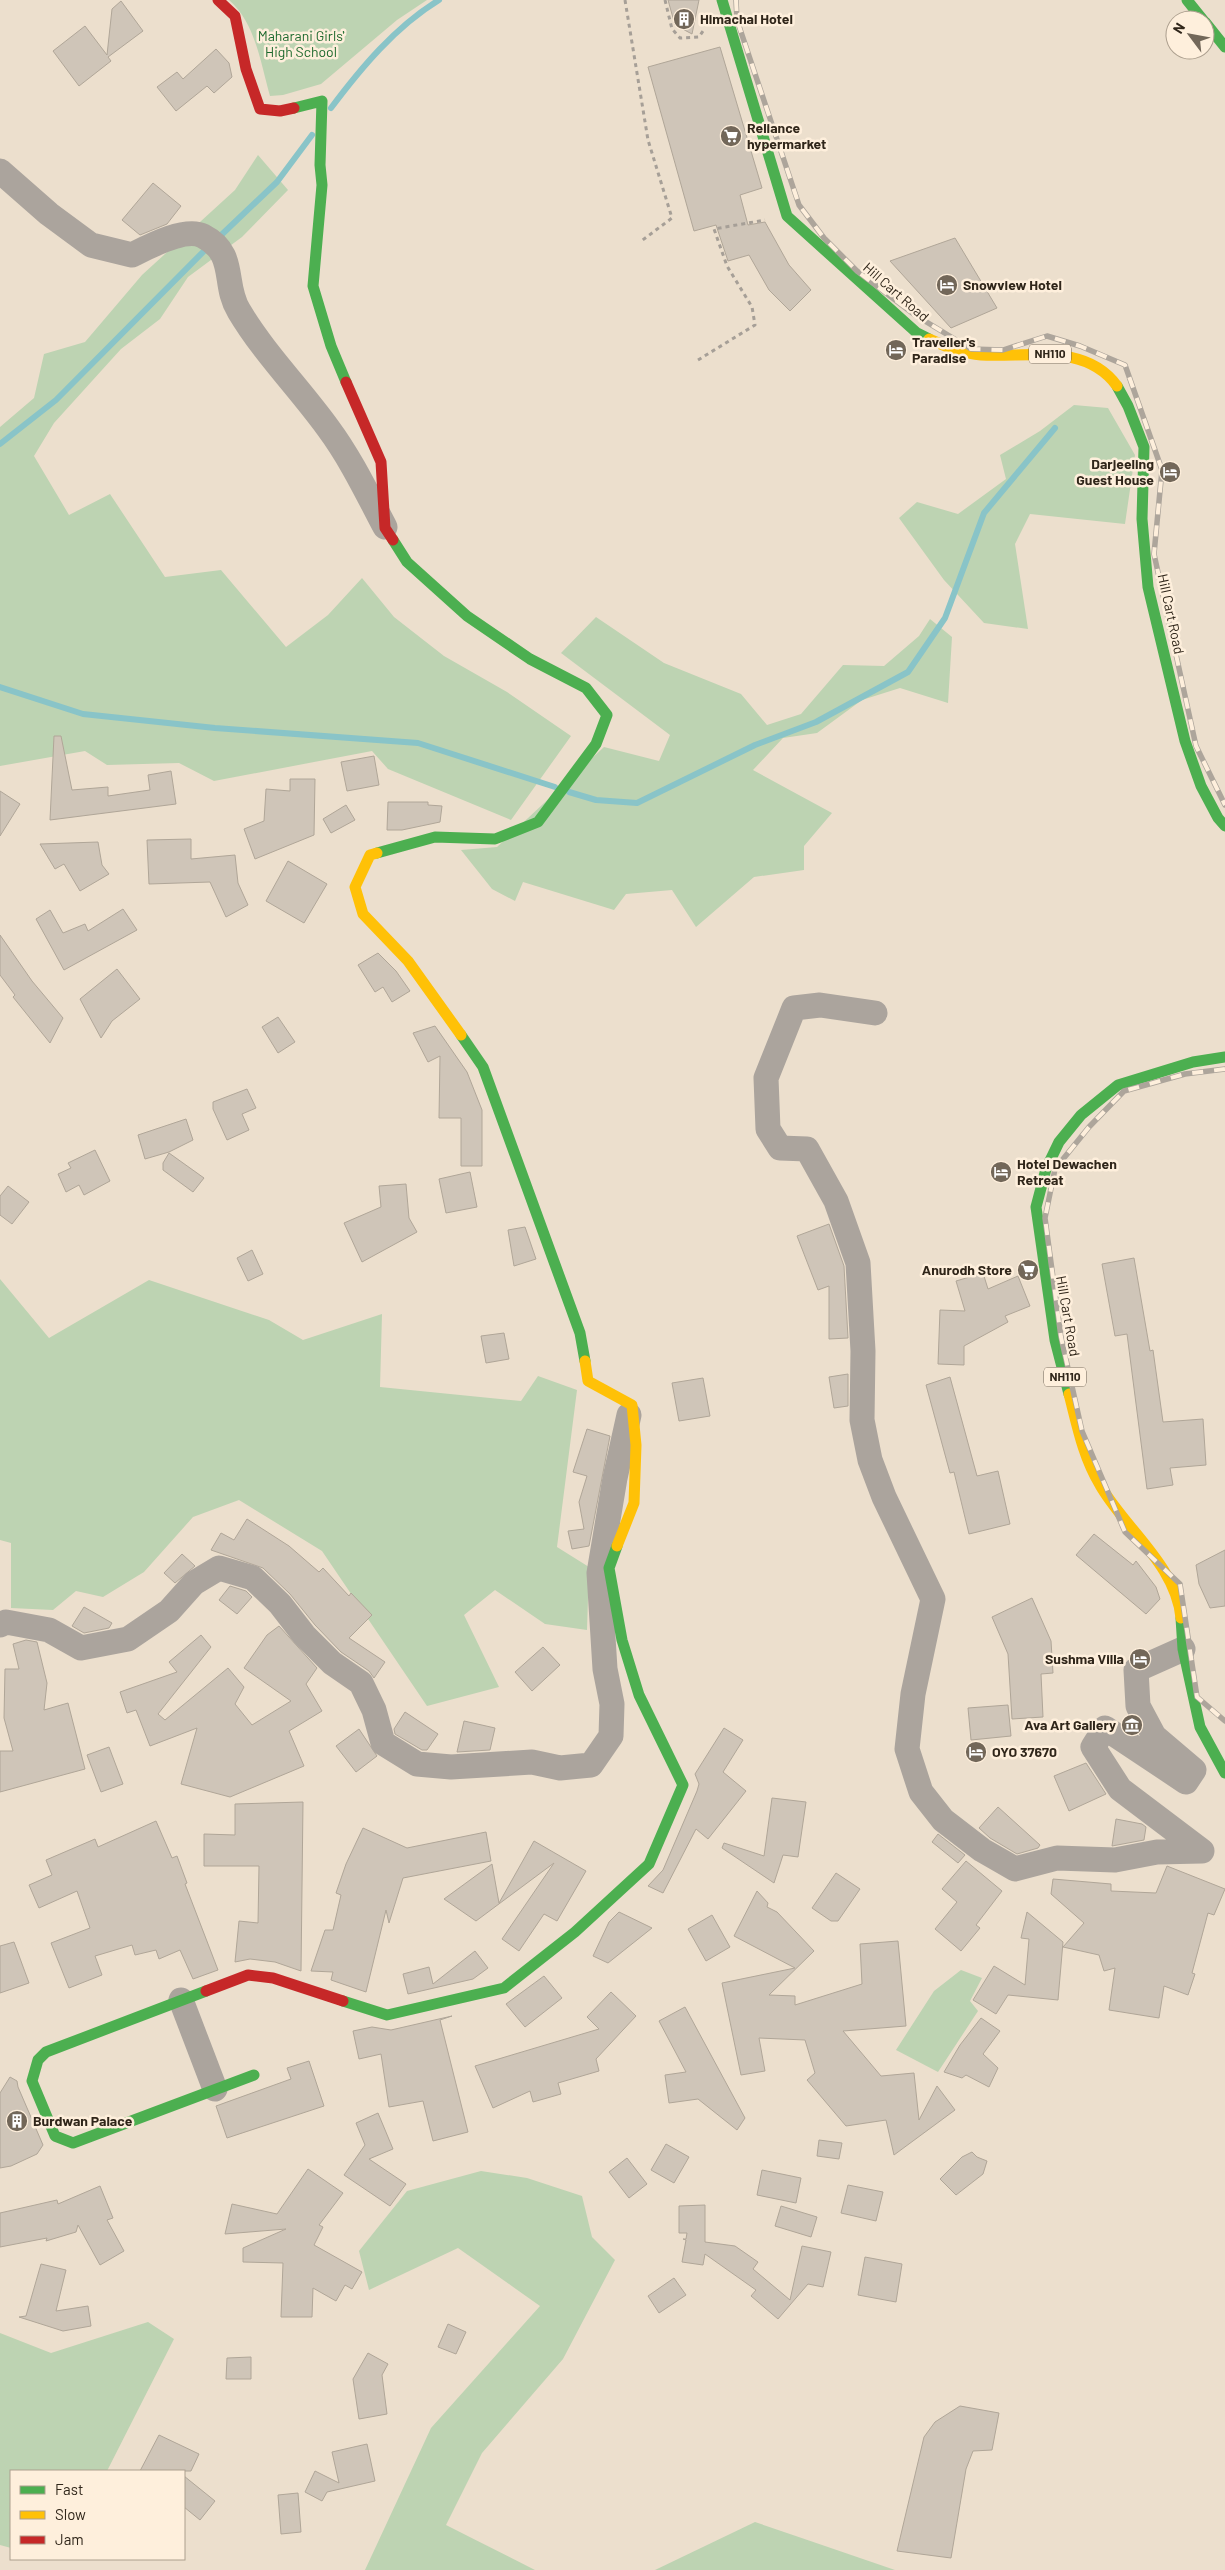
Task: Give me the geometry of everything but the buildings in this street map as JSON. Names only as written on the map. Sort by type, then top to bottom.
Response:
[{"type":"main road","points":[[218,0],[235,16],[246,68],[260,109],[280,111],[322,101],[320,165],[322,185],[313,286],[331,346],[381,462],[385,528],[406,562],[467,616],[530,659],[586,688],[607,715],[596,744],[538,822],[495,839],[435,837],[370,855],[355,887],[363,914],[408,960],[482,1068],[580,1333],[588,1381],[632,1405],[636,1445],[634,1503],[609,1568],[622,1640],[639,1695],[682,1785],[649,1864],[575,1932],[504,1988],[387,2015],[273,1978],[248,1975],[46,2052],[38,2060],[32,2080],[55,2136],[73,2144],[254,2075]]},
{"type":"main road","points":[[722,0],[788,216]]},
{"type":"main road","points":[[1187,0],[1195,10]]},
{"type":"main road","points":[[1215,35],[1225,47]]},
{"type":"main road","name":"Hill Cart Road","points":[[788,216],[917,333],[947,347],[979,355],[1060,354],[1092,365],[1116,384],[1128,406],[1144,447],[1142,519],[1148,587],[1184,741],[1201,786],[1218,818],[1225,826]]},
{"type":"main road","name":"Hill Cart Road","points":[[1225,1057],[1193,1062],[1118,1085],[1082,1115],[1059,1142],[1046,1169],[1036,1207],[1055,1340],[1085,1455],[1100,1486],[1170,1580],[1180,1612],[1183,1649],[1200,1727],[1225,1773]]},
{"type":"street","points":[[0,171],[49,214],[91,245],[132,256],[170,237],[211,241],[229,271],[236,307],[255,339],[328,429],[356,472],[385,528]]},
{"type":"street","points":[[875,1013],[820,1005],[794,1008],[766,1078],[768,1129],[780,1148],[807,1149],[836,1201],[858,1263],[863,1351],[862,1420],[870,1460],[884,1497],[933,1599],[913,1694],[907,1750],[921,1792],[943,1820],[982,1850],[1015,1869],[1057,1858],[1115,1860],[1158,1852],[1202,1851],[1120,1789],[1093,1747],[1105,1728],[1186,1782],[1194,1770],[1154,1736],[1138,1706],[1136,1670],[1183,1649]]},
{"type":"street","points":[[0,1625],[6,1622],[49,1630],[81,1648],[128,1639],[169,1612],[194,1583],[219,1568],[253,1578],[280,1604],[304,1635],[332,1662],[361,1682],[374,1710],[383,1743],[417,1764],[451,1767],[532,1762],[560,1768],[591,1765],[611,1736],[612,1704],[605,1669],[599,1573],[615,1478],[632,1405]]},
{"type":"street","points":[[180,2000],[215,2089]]},
{"type":"path","points":[[625,0],[648,140],[672,218],[640,242]]},
{"type":"path","points":[[665,0],[672,29],[680,38],[699,38],[706,27],[706,18]]},
{"type":"path","points":[[698,360],[756,325],[752,307],[727,266],[714,229],[788,216]]},
{"type":"green space","name":"Maharani Girls' High School","points":[[229,0],[427,0],[397,20],[321,84],[283,95],[270,96],[260,57],[251,32],[238,9]]},
{"type":"green space","points":[[258,155],[288,190],[242,237],[188,277],[160,319],[121,349],[54,423],[34,456],[69,515],[110,494],[165,577],[221,570],[286,647],[328,615],[362,578],[394,617],[444,656],[507,692],[571,736],[511,820],[388,769],[372,751],[214,781],[179,763],[107,765],[85,751],[0,766],[0,427],[34,398],[44,354],[85,342],[142,275],[235,190]]},
{"type":"green space","points":[[1074,405],[1108,408],[1135,455],[1125,524],[1030,514],[1015,544],[1028,629],[984,623],[944,580],[899,518],[917,502],[958,514],[1006,479],[1000,455],[1040,431]]},
{"type":"green space","points":[[596,617],[664,663],[741,694],[767,725],[801,714],[843,665],[884,666],[919,636],[930,619],[952,637],[948,703],[900,688],[862,700],[817,733],[783,738],[753,770],[832,813],[804,846],[804,870],[754,877],[696,927],[672,890],[626,894],[614,910],[523,882],[515,901],[492,889],[461,850],[497,847],[604,747],[659,761],[670,735],[561,653]]},
{"type":"green space","points":[[0,1279],[49,1338],[149,1280],[269,1320],[303,1340],[382,1314],[380,1387],[521,1401],[538,1376],[577,1390],[557,1547],[589,1567],[587,1630],[545,1624],[495,1590],[464,1615],[499,1687],[427,1706],[322,1551],[239,1500],[193,1517],[144,1572],[103,1597],[76,1591],[53,1610],[11,1608],[11,1543],[0,1540]]},
{"type":"green space","points":[[961,1970],[982,1978],[970,2001],[978,2011],[938,2072],[896,2050],[934,1991]]},
{"type":"green space","points":[[481,2171],[527,2178],[582,2196],[592,2237],[615,2260],[563,2359],[482,2453],[446,2525],[535,2570],[365,2570],[431,2428],[540,2306],[458,2248],[369,2290],[359,2251],[407,2191]]},
{"type":"green space","points":[[148,2322],[174,2339],[108,2470],[10,2470],[10,2548],[0,2545],[0,2333],[51,2353]]},
{"type":"green space","points":[[755,2522],[895,2570],[655,2570]]},
{"type":"waterway","points":[[331,108],[354,78],[393,35],[439,0]]},
{"type":"waterway","points":[[216,240],[277,182],[312,135]]},
{"type":"waterway","points":[[0,444],[56,400],[209,246]]},
{"type":"waterway","points":[[569,792],[596,800],[637,803],[755,745],[816,722],[908,672],[945,618],[984,513],[1055,428]]},
{"type":"waterway","points":[[0,687],[83,714],[215,728],[418,743],[555,787]]},
{"type":"railway","points":[[736,0],[737,20],[799,205],[824,238],[857,271],[915,315],[971,349],[1003,350],[1047,336],[1080,346],[1125,365],[1162,470],[1154,554],[1196,746],[1225,805]]},
{"type":"railway","points":[[1225,1069],[1185,1074],[1124,1091],[1089,1127],[1055,1169],[1045,1218],[1061,1337],[1082,1431],[1125,1532],[1180,1584],[1197,1697],[1225,1721]]},
{"type":"traffic: fast","points":[[722,0],[787,216],[917,333],[929,339]]},
{"type":"traffic: fast","points":[[1187,0],[1195,10]]},
{"type":"traffic: fast","points":[[1215,34],[1225,47]]},
{"type":"traffic: fast","points":[[294,108],[322,101],[320,165],[322,185],[313,286],[331,346],[346,382]]},
{"type":"traffic: fast","points":[[1117,386],[1128,406],[1144,447],[1142,519],[1148,587],[1185,741],[1201,786],[1218,818],[1225,826]]},
{"type":"traffic: fast","points":[[377,853],[435,837],[495,839],[538,822],[596,744],[607,715],[586,688],[530,659],[467,616],[407,562],[393,540]]},
{"type":"traffic: fast","points":[[461,1035],[483,1067],[580,1333],[585,1361]]},
{"type":"traffic: fast","points":[[1069,1394],[1055,1340],[1036,1207],[1046,1169],[1059,1142],[1081,1115],[1118,1085],[1193,1062],[1225,1057]]},
{"type":"traffic: fast","points":[[343,2001],[387,2015],[504,1988],[575,1932],[649,1864],[683,1785],[639,1695],[622,1640],[609,1568],[617,1546]]},
{"type":"traffic: fast","points":[[1181,1618],[1183,1649],[1200,1727],[1225,1773]]},
{"type":"traffic: fast","points":[[206,1991],[46,2052],[38,2060],[32,2081],[55,2136],[73,2143],[254,2075]]},
{"type":"traffic: slow","points":[[929,339],[954,349],[981,355],[1054,355],[1072,358],[1089,363],[1104,372],[1117,386]]},
{"type":"traffic: slow","points":[[377,853],[370,855],[355,887],[363,914],[408,961],[461,1035]]},
{"type":"traffic: slow","points":[[585,1361],[588,1381],[632,1405],[636,1445],[634,1503],[617,1546]]},
{"type":"traffic: slow","points":[[1069,1394],[1081,1441],[1094,1474],[1110,1501],[1160,1564],[1170,1581],[1177,1599],[1181,1618]]},
{"type":"traffic: jam","points":[[218,0],[235,16],[246,69],[260,109],[280,111],[294,108]]},
{"type":"traffic: jam","points":[[346,382],[381,462],[385,528],[393,540]]},
{"type":"traffic: jam","points":[[206,1991],[248,1975],[273,1978],[343,2001]]},
{"type":"place","name":"Himachal Hotel","points":[[684,19]]},
{"type":"place","name":"Reliance hypermarket","points":[[731,136]]},
{"type":"place","name":"Snowview Hotel","points":[[947,285]]},
{"type":"place","name":"Traveller's Paradise","points":[[896,350]]},
{"type":"place","name":"Darjeeling Guest House","points":[[1170,472]]},
{"type":"place","name":"Hotel Dewachen Retreat","points":[[1001,1172]]},
{"type":"place","name":"Anurodh Store","points":[[1028,1270]]},
{"type":"place","name":"Sushma Villa","points":[[1140,1659]]},
{"type":"place","name":"Ava Art Gallery","points":[[1132,1725]]},
{"type":"place","name":"OYO 37670","points":[[976,1752]]},
{"type":"place","name":"Burdwan Palace","points":[[17,2121]]}]
